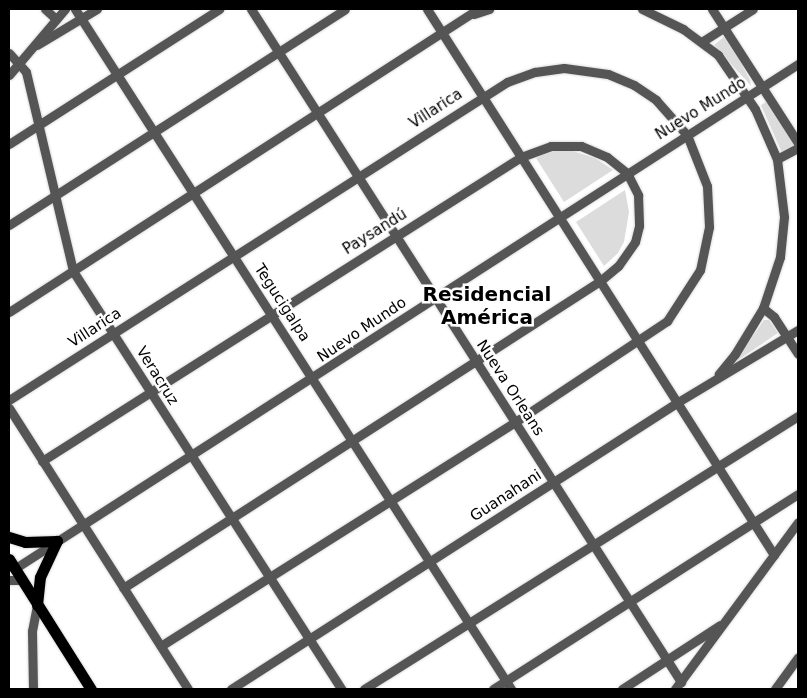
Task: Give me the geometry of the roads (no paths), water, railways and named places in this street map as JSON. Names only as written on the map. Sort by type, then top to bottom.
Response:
[{"type":"main road","points":[[9,537],[25,542],[57,541],[40,577],[36,605]]},
{"type":"main road","points":[[12,564],[15,580],[36,605],[91,689]]},
{"type":"street","points":[[45,9],[56,19]]},
{"type":"street","points":[[9,75],[65,9]]},
{"type":"street","name":"Tegucigalpa","points":[[75,9],[314,378],[511,689]]},
{"type":"street","points":[[30,50],[97,9]]},
{"type":"street","points":[[9,144],[219,9]]},
{"type":"street","name":"Nueva Orleans","points":[[252,9],[630,601],[667,660],[678,685]]},
{"type":"street","points":[[9,225],[154,130],[345,9]]},
{"type":"street","points":[[427,9],[774,555]]},
{"type":"street","points":[[9,312],[478,9]]},
{"type":"street","points":[[465,18],[489,9]]},
{"type":"street","points":[[642,9],[703,41],[718,55],[748,96],[777,160],[782,188],[783,240],[763,308],[736,354],[712,382]]},
{"type":"street","points":[[712,9],[798,143]]},
{"type":"street","points":[[703,41],[753,9]]},
{"type":"street","name":"Veracruz","points":[[9,54],[26,72],[73,271],[114,332],[190,456],[341,689]]},
{"type":"street","name":"Nuevo Mundo","points":[[12,564],[57,541],[314,378],[627,173],[798,64]]},
{"type":"street","name":"Villarica","points":[[9,400],[481,95],[535,72],[564,68],[595,70],[622,79],[646,92],[666,110],[687,135],[707,186],[710,209],[706,247],[700,270],[676,310],[638,342],[516,422],[161,646]]},
{"type":"street","name":"Paysandú","points":[[42,461],[395,235],[521,157],[551,146],[580,146],[596,150],[627,173],[638,195],[640,211],[635,242],[618,266],[600,281],[230,517],[123,588]]},
{"type":"street","points":[[777,160],[798,148]]},
{"type":"street","points":[[763,308],[771,313],[798,354]]},
{"type":"street","name":"Guanahani","points":[[231,689],[678,402],[798,330]]},
{"type":"street","points":[[9,408],[188,689]]},
{"type":"street","points":[[364,689],[470,625],[717,465],[798,416]]},
{"type":"street","points":[[493,689],[798,494]]},
{"type":"street","points":[[678,685],[798,522]]},
{"type":"street","points":[[32,689],[32,631],[36,605]]},
{"type":"street","points":[[622,689],[724,622]]},
{"type":"street","points":[[778,688],[798,657]]},
{"type":"district","name":"Residencial América","points":[[487,306]]}]
